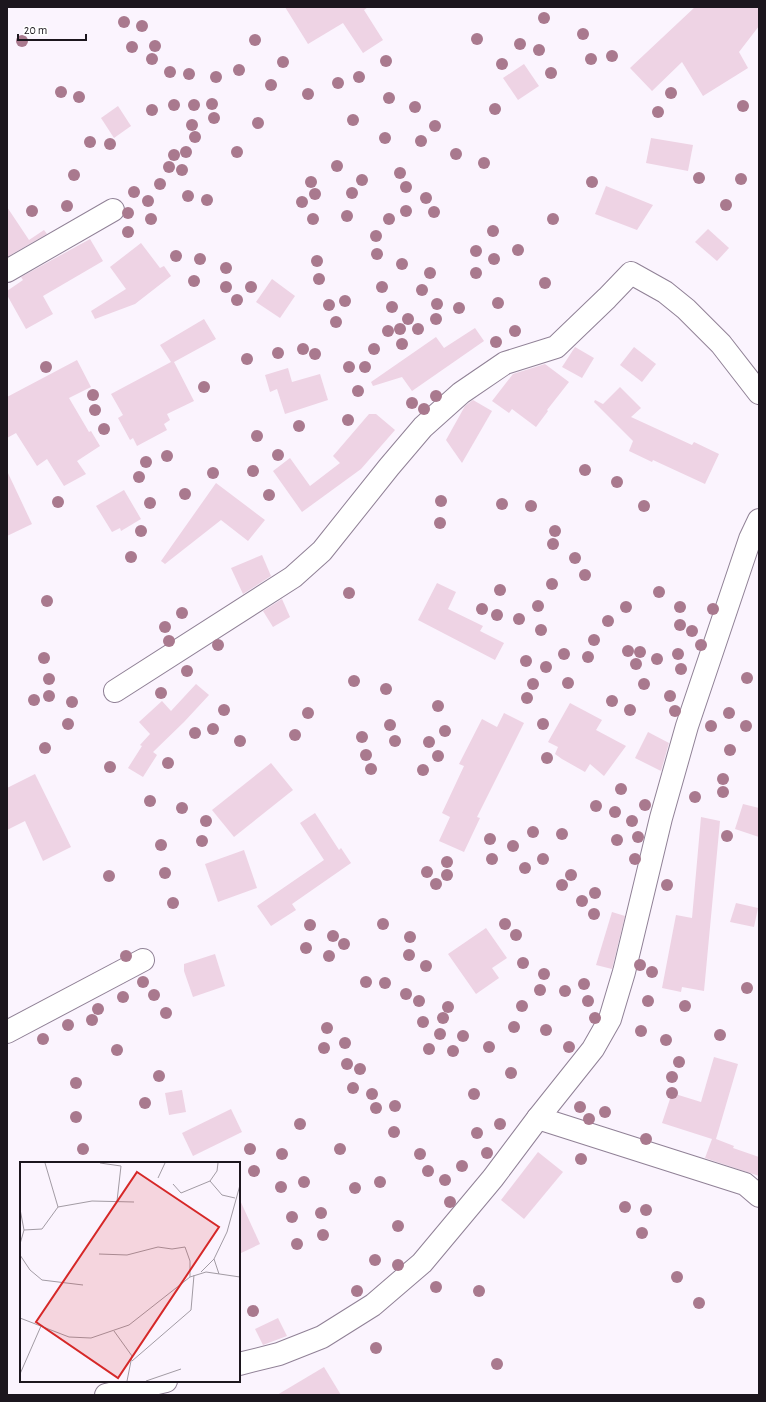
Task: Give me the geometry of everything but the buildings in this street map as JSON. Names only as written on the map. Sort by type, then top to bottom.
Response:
[{"type":"street","points":[[7,271],[113,210]]},
{"type":"street","points":[[115,691],[293,577],[322,551],[423,427],[461,392],[505,363],[556,347],[631,273],[665,292],[686,309],[721,344],[759,393]]},
{"type":"street","points":[[240,1364],[279,1354],[322,1337],[373,1305],[422,1263],[493,1178],[593,1049],[610,1020],[624,972],[661,818],[687,726],[750,539],[759,520]]},
{"type":"street","points":[[7,1032],[142,960]]},
{"type":"street","points":[[538,1118],[745,1184],[759,1196]]},
{"type":"street","points":[[106,1395],[162,1382]]}]
